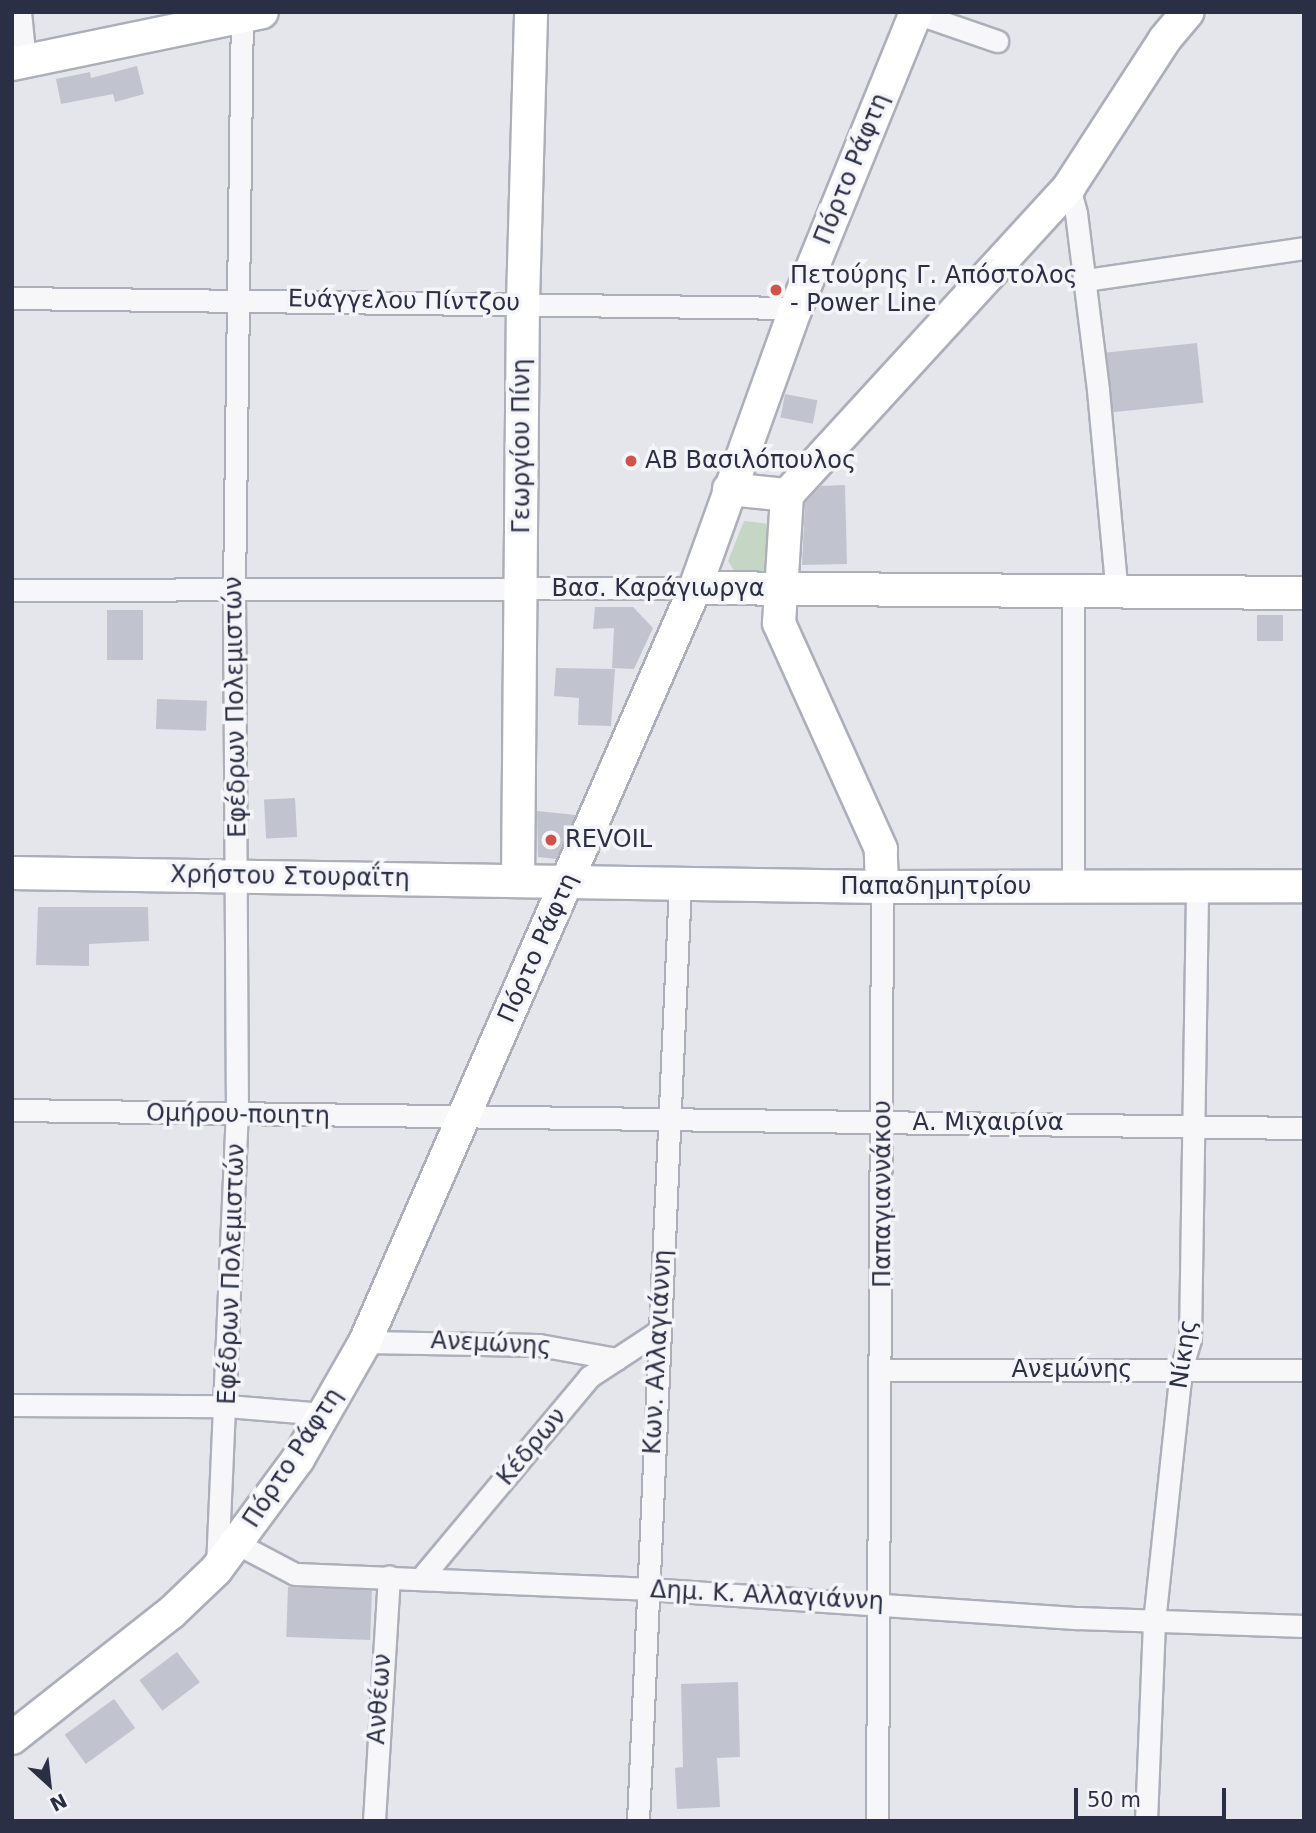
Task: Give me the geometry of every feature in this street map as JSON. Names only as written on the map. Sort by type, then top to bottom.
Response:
[{"type":"main road","name":"Γεωργίου Πίνη","points":[[518,881],[523,302],[531,12]]},
{"type":"main road","points":[[729,489],[787,495],[1069,187],[1165,39],[1188,12]]},
{"type":"main road","name":"Πόρτο Ράφτη","points":[[12,1738],[178,1607],[216,1570],[238,1544],[324,1414],[365,1342],[695,588],[796,307],[916,13]]},
{"type":"main road","points":[[15,64],[248,14]]},
{"type":"main road","name":"Παπαγιαννάκου","points":[[787,495],[779,622],[881,849],[882,887]]},
{"type":"main road","name":"Βασ. Καράγιωργα","points":[[695,588],[1304,593]]},
{"type":"main road","name":"Χρήστου Στουραΐτη","points":[[12,873],[568,881]]},
{"type":"main road","name":"Παπαδημητρίου","points":[[568,881],[882,887],[1304,886]]},
{"type":"street","points":[[15,64],[20,12]]},
{"type":"street","points":[[916,13],[997,41]]},
{"type":"street","name":"Εφέδρων Πολεμιστών","points":[[216,1570],[228,1406],[237,1114],[238,876],[234,589],[236,299],[248,14]]},
{"type":"street","points":[[1069,187],[1084,280],[1117,593]]},
{"type":"street","points":[[1084,280],[1304,248]]},
{"type":"street","name":"Ευάγγελου Πίντζου","points":[[12,298],[796,307]]},
{"type":"street","name":"Βασ. Καράγιωργα","points":[[12,590],[695,588]]},
{"type":"street","points":[[1073,591],[1073,887]]},
{"type":"street","name":"Κων. Αλλαγιάννη","points":[[638,1821],[656,1333],[672,1121],[680,884]]},
{"type":"street","name":"Νίκης","points":[[1146,1821],[1154,1622],[1181,1370],[1190,1339],[1191,1124],[1197,886]]},
{"type":"street","name":"Παπαγιαννάκου","points":[[877,1821],[877,1602],[883,1370],[882,887]]},
{"type":"street","name":"Ομήρου-ποιητη","points":[[12,1110],[463,1119]]},
{"type":"street","name":"Α. Μιχαιρίνα","points":[[463,1119],[1191,1124],[1304,1128]]},
{"type":"street","name":"Κέδρων","points":[[422,1577],[589,1377],[656,1333]]},
{"type":"street","name":"Ανεμώνης","points":[[365,1342],[539,1345],[617,1359]]},
{"type":"street","name":"Ανεμώνης","points":[[883,1370],[1304,1370]]},
{"type":"street","points":[[12,1405],[228,1406],[324,1414]]},
{"type":"street","name":"Δημ. Κ. Αλλαγιάννη","points":[[238,1544],[295,1574],[422,1577],[648,1589],[1154,1622],[1304,1626]]},
{"type":"street","name":"Ανθέων","points":[[374,1821],[389,1577]]},
{"type":"green space","points":[[744,521],[770,524],[766,579],[739,579],[728,561]]},
{"type":"building","points":[[137,66],[144,94],[115,102],[113,94],[61,104],[56,79],[90,72],[91,78]]},
{"type":"building","points":[[1197,343],[1203,403],[1113,412],[1106,353]]},
{"type":"building","points":[[785,394],[817,400],[813,424],[780,418]]},
{"type":"building","points":[[845,485],[847,564],[802,565],[805,503],[821,486]]},
{"type":"building","points":[[595,607],[633,607],[653,628],[634,669],[612,668],[614,628],[593,629]]},
{"type":"building","points":[[107,610],[143,610],[143,660],[107,660]]},
{"type":"building","points":[[1257,615],[1283,615],[1283,641],[1257,641]]},
{"type":"building","points":[[556,668],[615,669],[611,726],[578,725],[579,698],[554,696]]},
{"type":"building","points":[[157,699],[207,701],[206,731],[156,729]]},
{"type":"building","points":[[295,798],[297,837],[266,839],[264,800]]},
{"type":"building","points":[[537,811],[576,815],[556,859],[538,857]]},
{"type":"building","points":[[38,907],[148,907],[149,941],[89,944],[89,966],[36,965]]},
{"type":"building","points":[[288,1587],[372,1590],[370,1640],[286,1637]]},
{"type":"building","points":[[177,1652],[200,1682],[162,1711],[139,1680]]},
{"type":"building","points":[[738,1682],[740,1757],[717,1758],[720,1807],[677,1809],[675,1768],[683,1767],[681,1684]]},
{"type":"building","points":[[114,1699],[135,1728],[86,1764],[65,1735]]},
{"type":"place","name":"Πετούρης Γ. Απόστολος - Power Line","points":[[776,290]]},
{"type":"place","name":"ΑΒ Βασιλόπουλος","points":[[631,461]]},
{"type":"place","name":"REVOIL","points":[[551,840]]}]
